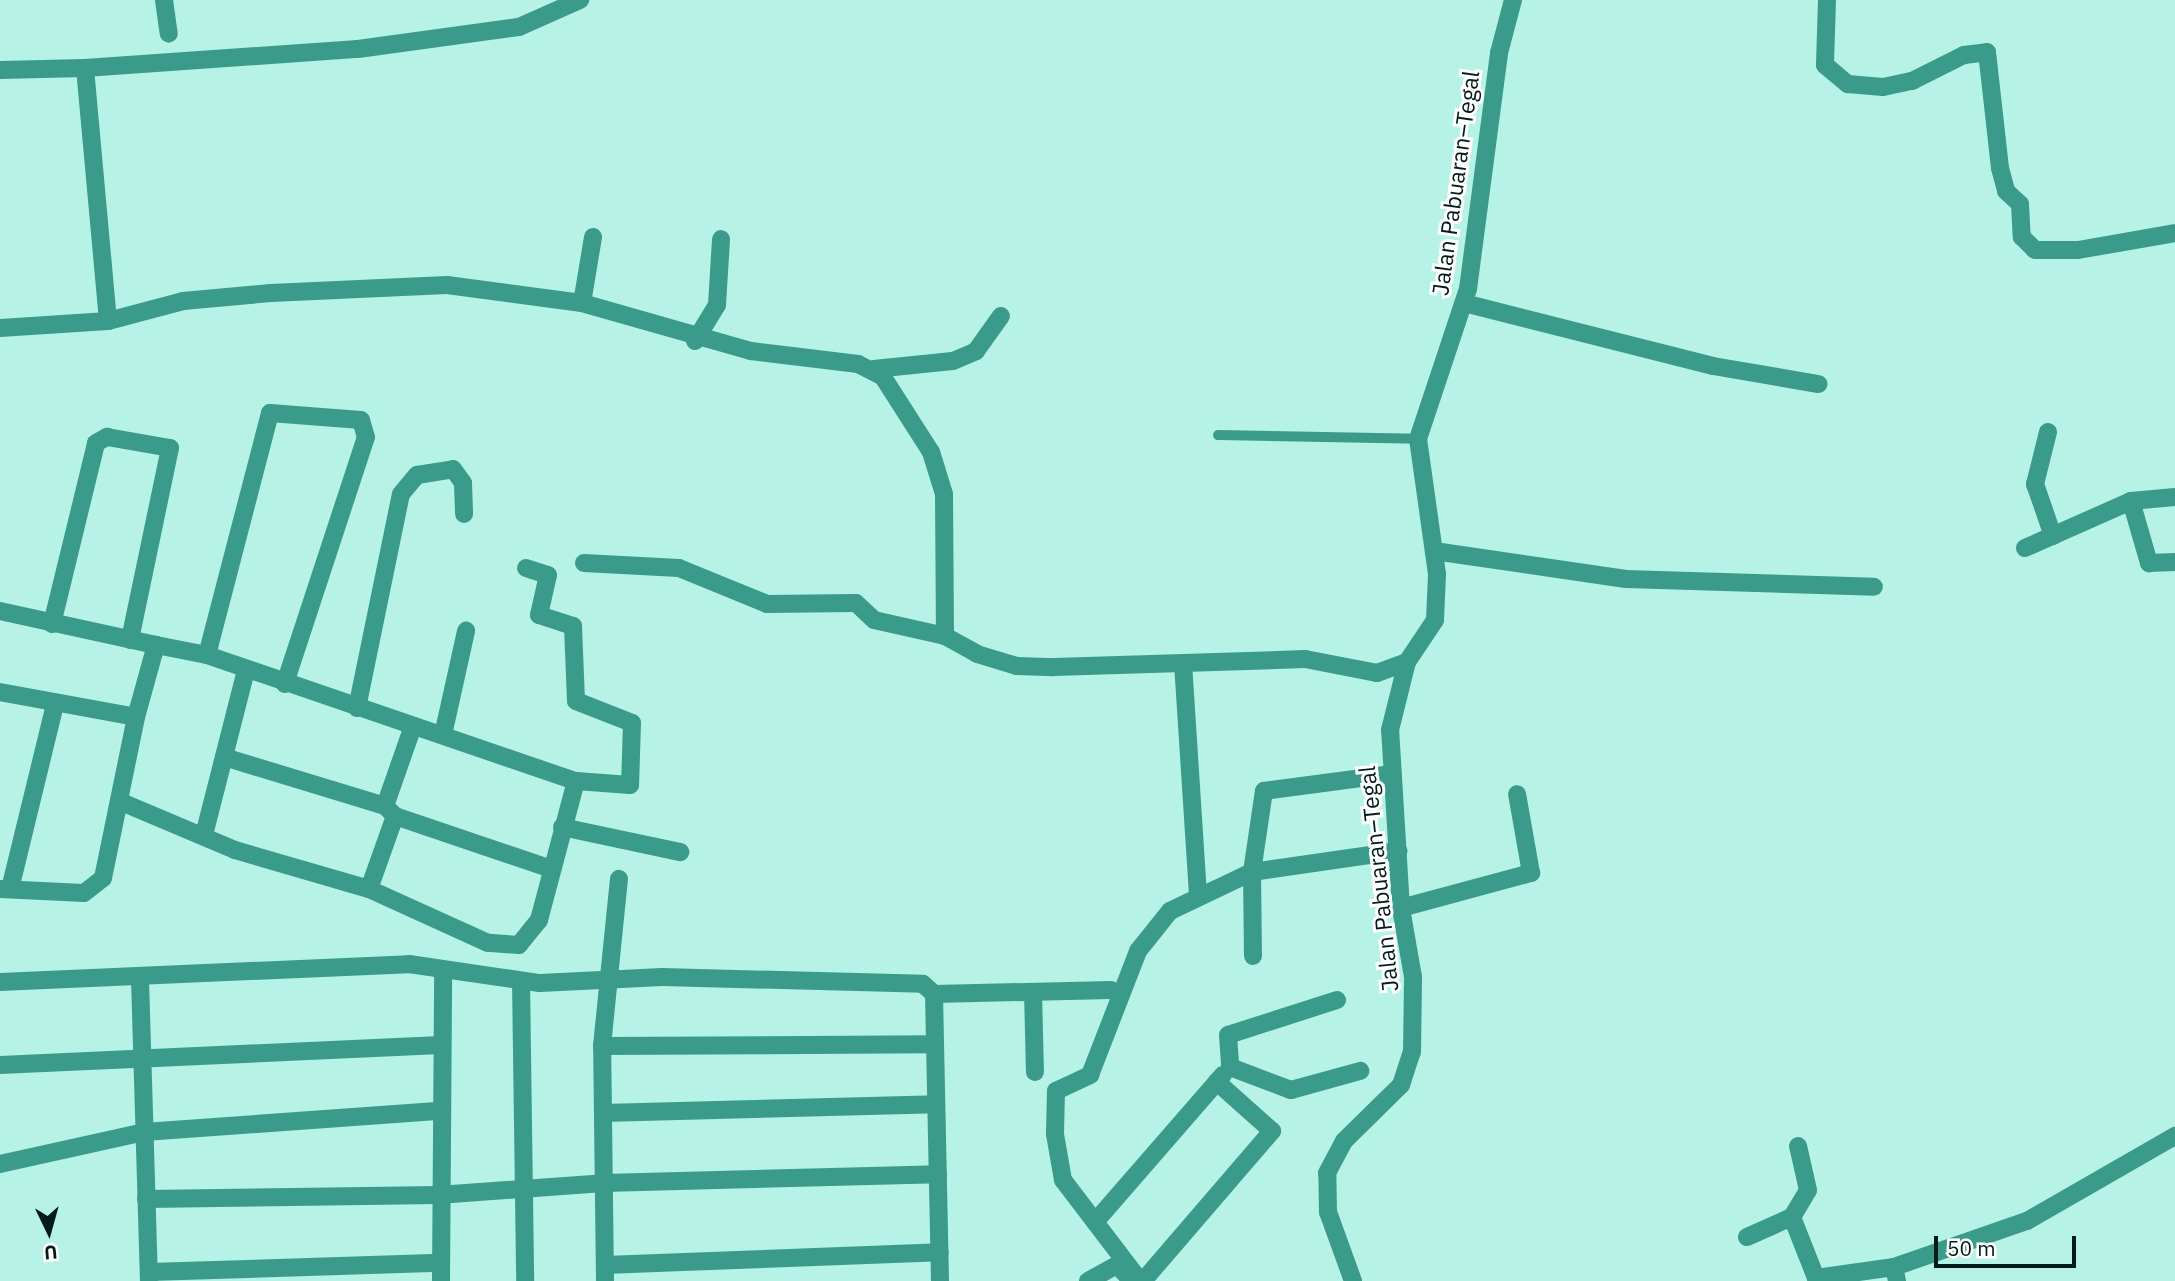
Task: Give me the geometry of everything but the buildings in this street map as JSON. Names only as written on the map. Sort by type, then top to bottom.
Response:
[{"type":"street","points":[[164,0],[169,34]]},
{"type":"street","points":[[0,71],[85,68],[358,49],[519,27],[580,0]]},
{"type":"street","name":"Jalan Pabuaran–Tegal","points":[[1353,1281],[1328,1212],[1326,1174],[1332,1156],[1409,1072],[1415,1013],[1401,908],[1390,730],[1407,662],[1435,620],[1434,551],[1418,439],[1464,303],[1513,0]]},
{"type":"street","points":[[1826,0],[1825,65],[1847,84],[1902,83],[1964,55],[1987,52],[2000,168],[2006,191],[2020,204],[2022,237],[2035,250],[2078,250],[2175,233]]},
{"type":"street","points":[[85,68],[108,321]]},
{"type":"street","points":[[582,303],[593,237]]},
{"type":"street","points":[[695,341],[717,305],[721,239]]},
{"type":"street","points":[[0,328],[108,321],[183,301],[341,286],[447,285],[582,303],[695,341],[874,369],[953,361],[976,351],[1001,316]]},
{"type":"street","points":[[1464,303],[1713,366],[1818,384]]},
{"type":"street","points":[[874,369],[908,414],[939,472],[945,636]]},
{"type":"street","points":[[207,655],[270,412],[361,420],[366,437],[285,684]]},
{"type":"street","points":[[2048,432],[2035,484],[2053,536]]},
{"type":"street","points":[[52,624],[96,443],[107,437],[170,449],[130,640]]},
{"type":"street","points":[[357,708],[401,494],[417,474],[453,469],[463,483],[464,514]]},
{"type":"street","points":[[2025,548],[2132,501],[2175,497]]},
{"type":"street","points":[[2132,501],[2149,563],[2175,562]]},
{"type":"street","points":[[1434,551],[1626,579],[1874,587]]},
{"type":"street","points":[[584,564],[667,566],[766,604],[856,603],[874,620],[945,636],[1017,666],[1305,659],[1377,673],[1407,662]]},
{"type":"street","points":[[0,611],[207,655],[285,684],[576,781],[630,785],[632,723],[576,701],[573,626],[539,615],[548,575],[526,568]]},
{"type":"street","points":[[443,735],[466,631]]},
{"type":"street","points":[[55,705],[5,889],[96,890],[119,801],[136,717],[156,645]]},
{"type":"street","points":[[1183,663],[1198,895]]},
{"type":"street","points":[[204,835],[246,670]]},
{"type":"street","points":[[0,692],[55,705],[136,717]]},
{"type":"street","points":[[369,889],[413,726]]},
{"type":"street","points":[[224,757],[390,811],[549,868]]},
{"type":"street","points":[[1253,956],[1252,872],[1264,791],[1391,774]]},
{"type":"street","points":[[119,801],[204,835],[369,889],[488,943],[519,945],[539,920],[549,868],[576,781]]},
{"type":"street","points":[[1401,908],[1531,873],[1517,794]]},
{"type":"street","points":[[562,827],[680,852]]},
{"type":"street","points":[[1217,1082],[1272,1130],[1141,1281],[1063,1180],[1056,1091],[1090,1075],[1138,951],[1170,911],[1198,895],[1252,872],[1398,851]]},
{"type":"street","points":[[619,879],[605,979],[602,1046],[605,1273],[940,1252]]},
{"type":"street","points":[[0,982],[140,979],[410,964],[521,981],[605,979],[914,982],[934,994],[1111,990]]},
{"type":"street","points":[[140,979],[149,1277],[441,1272],[438,1195],[443,970]]},
{"type":"street","points":[[521,981],[525,1281]]},
{"type":"street","points":[[1033,992],[1035,1072]]},
{"type":"street","points":[[934,994],[940,1281]]},
{"type":"street","points":[[1095,1222],[1230,1067],[1228,1035],[1337,1000]]},
{"type":"street","points":[[602,1046],[935,1044]]},
{"type":"street","points":[[0,1065],[441,1045]]},
{"type":"street","points":[[1230,1067],[1291,1090],[1360,1071]]},
{"type":"street","points":[[603,1113],[936,1104]]},
{"type":"street","points":[[0,1164],[144,1132],[440,1111]]},
{"type":"street","points":[[1792,1217],[1816,1278],[1896,1274],[2027,1221],[2175,1136]]},
{"type":"street","points":[[1747,1237],[1792,1217],[1808,1190],[1798,1146]]},
{"type":"street","points":[[146,1199],[438,1195],[604,1183],[938,1174]]},
{"type":"street","points":[[1088,1281],[1117,1265],[1131,1281]]},
{"type":"lane","points":[[1218,435],[1418,439]]}]
